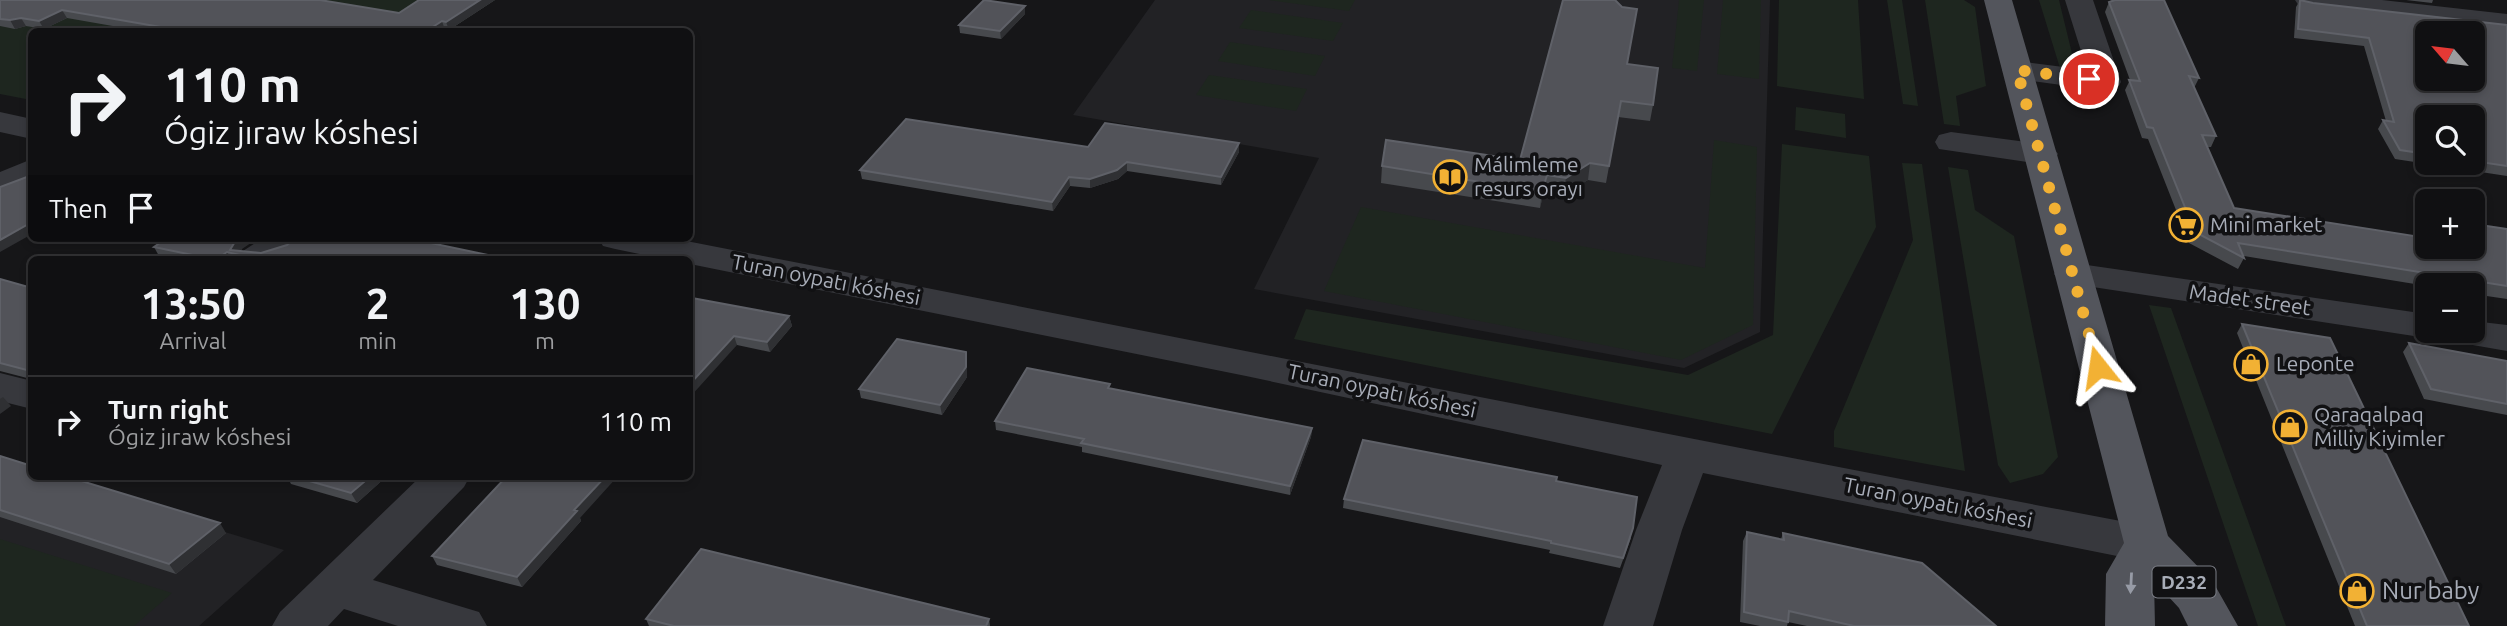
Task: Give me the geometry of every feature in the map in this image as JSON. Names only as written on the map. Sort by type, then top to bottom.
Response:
[{"type":"main road","name":"D232","points":[[1998,1],[2147,544],[2196,595],[2213,626]]},
{"type":"main road","name":"D232","points":[[2130,626],[2130,574],[2147,544]]},
{"type":"street","points":[[2017,70],[2106,82],[2079,0]]},
{"type":"street","points":[[2309,0],[2507,23]]},
{"type":"street","points":[[0,122],[28,128]]},
{"type":"street","points":[[1951,142],[2040,155]]},
{"type":"street","points":[[0,187],[28,171]]},
{"type":"street","points":[[260,256],[281,242]]},
{"type":"street","name":"Turan oypatı kóshesi","points":[[630,242],[671,254]]},
{"type":"street","name":"Turan oypatı kóshesi","points":[[693,258],[1246,362],[1688,455],[2147,544]]},
{"type":"street","name":"Madet street","points":[[2073,274],[2415,324]]},
{"type":"street","points":[[2485,335],[2507,338]]},
{"type":"street","points":[[0,387],[28,394]]},
{"type":"street","points":[[1628,626],[1659,530],[1688,455]]},
{"type":"street","points":[[297,626],[444,480]]},
{"type":"street","points":[[336,588],[462,626]]},
{"type":"shaded area","points":[[0,0],[495,0],[452,28],[28,28],[28,99],[0,94]]},
{"type":"shaded area","points":[[1155,0],[1770,0],[1760,332],[1684,368],[1254,289],[1319,158],[1073,115]]},
{"type":"shaded area","points":[[1269,0],[1355,0],[1349,11]]},
{"type":"shaded area","points":[[1679,0],[1704,0],[1697,71],[1672,68]]},
{"type":"shaded area","points":[[1723,0],[1761,0],[1759,79],[1717,74]]},
{"type":"shaded area","points":[[1779,0],[1858,0],[1864,99],[1777,86]]},
{"type":"shaded area","points":[[1887,0],[1902,0],[1918,106],[1903,104]]},
{"type":"shaded area","points":[[1925,0],[1964,0],[1975,7],[1986,86],[1956,96],[1960,126],[1944,124]]},
{"type":"shaded area","points":[[2039,0],[2059,0],[2076,70],[2060,68]]},
{"type":"shaded area","points":[[1251,10],[1343,23],[1333,41],[1239,28]]},
{"type":"shaded area","points":[[1230,42],[1325,56],[1315,76],[1218,61]]},
{"type":"shaded area","points":[[1209,75],[1307,89],[1296,111],[1196,95]]},
{"type":"shaded area","points":[[1796,107],[1845,114],[1846,138],[1795,130]]},
{"type":"shaded area","points":[[1714,140],[1757,147],[1753,325],[1681,360],[1324,291],[1361,207],[1705,268]]},
{"type":"shaded area","points":[[1782,144],[1869,156],[1876,227],[1772,434],[1294,339],[1306,309],[1688,375],[1773,335]]},
{"type":"shaded area","points":[[1902,163],[1922,164],[1965,471],[1834,447],[1834,431],[1913,240]]},
{"type":"shaded area","points":[[1948,167],[1968,170],[1975,210],[2014,236],[2058,457],[2043,474],[2010,483],[1998,465]]},
{"type":"shaded area","points":[[2149,305],[2171,308],[2286,626],[2258,626]]},
{"type":"shaded area","points":[[0,463],[28,474],[28,480],[54,480],[284,550],[199,626],[0,626]]},
{"type":"shaded area","points":[[0,539],[172,593],[134,626],[0,626]]},
{"type":"building","points":[[0,0],[320,0],[399,13],[419,0],[480,0],[446,22],[442,21],[431,28],[167,28],[62,10],[39,21],[0,19]]},
{"type":"building","points":[[984,0],[1025,6],[1000,31],[959,25]]},
{"type":"building","points":[[1563,0],[1615,0],[1622,7],[1637,9],[1627,64],[1658,68],[1653,105],[1621,101],[1609,166],[1590,163],[1566,178],[1547,175],[1542,192],[1382,166],[1386,140],[1520,160]]},
{"type":"building","points":[[2164,0],[2199,78],[2189,76],[2216,136],[2202,135],[2234,208],[2415,236],[2415,259],[2485,259],[2485,226],[2507,229],[2507,286],[2485,282],[2485,273],[2426,273],[2238,243],[2244,258],[2195,232],[2153,128],[2147,127],[2129,80],[2140,81],[2109,2]]},
{"type":"building","points":[[2300,0],[2472,21],[2415,21],[2415,91],[2485,91],[2485,23],[2507,25],[2507,166],[2485,163],[2485,105],[2415,105],[2415,152],[2400,150],[2383,120],[2394,122],[2369,38],[2298,29]]},
{"type":"building","points":[[906,119],[1088,147],[1105,123],[1239,143],[1221,177],[1127,162],[1117,170],[1090,179],[1069,177],[1052,202],[860,170]]},
{"type":"building","points":[[28,172],[28,224],[0,240],[0,187],[27,177]]},
{"type":"building","points":[[161,242],[235,242],[230,250],[261,253],[290,242],[426,242],[493,256],[244,256],[227,252],[221,256],[198,256],[154,247]]},
{"type":"building","points":[[0,279],[28,287],[28,389],[27,370],[0,363]]},
{"type":"building","points":[[693,298],[789,316],[767,342],[734,336],[693,381]]},
{"type":"building","points":[[2242,324],[2330,338],[2469,626],[2367,626]]},
{"type":"building","points":[[897,339],[966,352],[966,367],[940,405],[859,389]]},
{"type":"building","points":[[2409,343],[2507,361],[2507,404],[2431,389]]},
{"type":"building","points":[[1027,368],[1110,384],[1108,388],[1312,428],[1290,486],[1081,443],[1084,439],[995,421]]},
{"type":"building","points":[[1363,440],[1557,477],[1556,481],[1637,497],[1633,528],[1623,558],[1344,499]]},
{"type":"building","points":[[0,456],[28,465],[28,480],[78,480],[220,523],[169,564],[0,510]]},
{"type":"building","points":[[306,480],[366,480],[351,493]]},
{"type":"building","points":[[503,480],[602,480],[517,577],[432,556]]},
{"type":"building","points":[[1747,532],[1784,540],[1783,533],[1922,563],[1996,626],[1854,626],[1789,611],[1788,622],[1744,612]]},
{"type":"building","points":[[701,549],[989,619],[986,626],[674,626],[646,619]]},
{"type":"place","name":"Málimleme resurs orayı","points":[[1450,177]]},
{"type":"place","name":"Mini market","points":[[2186,225]]},
{"type":"place","name":"Leponte","points":[[2251,364]]},
{"type":"place","name":"Qaraqalpaq Milliy Kiyimler","points":[[2290,427]]},
{"type":"place","name":"Nur baby","points":[[2357,591]]},
{"type":"route","points":[[2089,79],[2017,70],[2098,367]]}]
